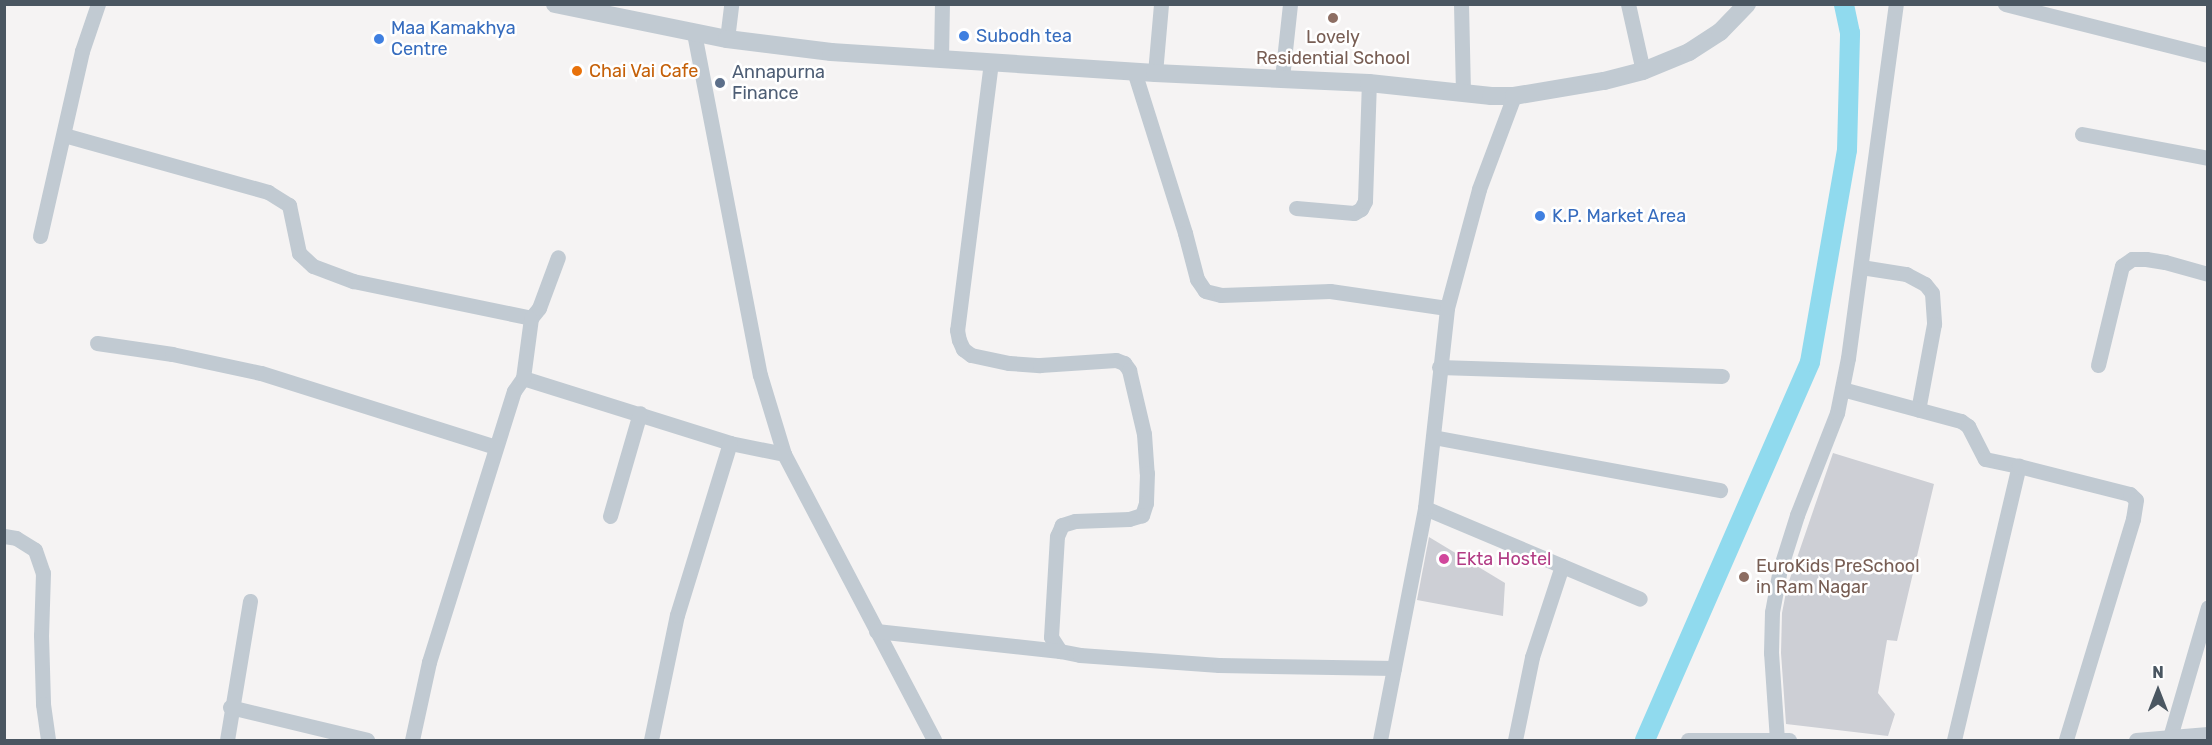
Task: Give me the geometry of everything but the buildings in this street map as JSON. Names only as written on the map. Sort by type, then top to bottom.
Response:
[{"type":"street","points":[[40,236],[82,51],[98,4]]},
{"type":"street","points":[[555,4],[727,39],[831,52],[1155,73],[1369,83],[1514,96],[1643,72],[1689,52],[1719,32],[1747,4]]},
{"type":"street","points":[[727,39],[731,4]]},
{"type":"street","points":[[941,59],[942,4]]},
{"type":"street","points":[[1155,73],[1161,4]]},
{"type":"street","points":[[1282,78],[1290,4]]},
{"type":"street","points":[[1461,4],[1463,92]]},
{"type":"street","points":[[1628,4],[1643,72]]},
{"type":"street","points":[[1688,741],[1781,740],[1770,653],[1772,612],[1780,569],[1797,515],[1837,413],[1842,389],[1896,4]]},
{"type":"street","points":[[2005,4],[2208,55]]},
{"type":"street","points":[[694,33],[760,375],[784,454],[934,741]]},
{"type":"street","points":[[991,62],[957,330],[959,340],[963,349],[971,355],[1009,363],[1040,365],[1116,360],[1124,363],[1129,370],[1144,434],[1147,473],[1146,503],[1142,514],[1129,519],[1075,521],[1062,525],[1057,536],[1051,637],[1060,651]]},
{"type":"street","points":[[1134,71],[1197,279],[1205,291],[1221,295],[1330,291],[1447,308]]},
{"type":"street","points":[[1296,208],[1354,213],[1361,209],[1365,201],[1369,83]]},
{"type":"street","points":[[1380,741],[1425,508],[1447,308],[1479,189],[1514,96]]},
{"type":"street","points":[[2082,134],[2208,158]]},
{"type":"street","points":[[64,135],[267,192],[289,205],[299,253],[313,266],[353,281],[531,318]]},
{"type":"street","points":[[412,741],[429,662],[514,391],[523,378],[531,318],[539,308],[558,257]]},
{"type":"street","points":[[2098,365],[2122,266],[2132,260],[2146,260],[2165,262],[2208,274]]},
{"type":"street","points":[[1860,267],[1906,274],[1925,284],[1932,293],[1934,324],[1918,410]]},
{"type":"street","points":[[97,344],[172,354],[261,373],[496,447]]},
{"type":"street","points":[[1439,367],[1722,376]]},
{"type":"street","points":[[523,378],[730,442],[784,454]]},
{"type":"street","points":[[1842,389],[1960,421],[1968,426],[1985,459],[2130,494],[2136,500],[2133,519],[2066,740],[2071,741]]},
{"type":"street","points":[[610,516],[640,413]]},
{"type":"street","points":[[1433,437],[1719,490]]},
{"type":"street","points":[[651,741],[677,615],[730,442]]},
{"type":"street","points":[[1954,741],[2019,466]]},
{"type":"street","points":[[1425,508],[1640,600]]},
{"type":"street","points":[[4,536],[16,538],[35,550],[43,573],[41,635],[48,741]]},
{"type":"street","points":[[1515,741],[1532,657],[1562,566]]},
{"type":"street","points":[[227,741],[230,707],[250,601]]},
{"type":"street","points":[[2170,737],[2208,607]]},
{"type":"street","points":[[876,631],[1060,651],[1080,656],[1218,665],[1394,668]]},
{"type":"street","points":[[230,707],[367,741]]},
{"type":"street","points":[[2136,741],[2208,734]]},
{"type":"waterway","points":[[1645,740],[1810,362],[1847,150],[1850,33],[1844,4]]},
{"type":"place","name":"Lovely Residential School","points":[[1333,18]]},
{"type":"place","name":"Subodh tea","points":[[964,36]]},
{"type":"place","name":"Maa Kamakhya Centre","points":[[379,39]]},
{"type":"place","name":"Chai Vai Cafe","points":[[577,71]]},
{"type":"place","name":"Annapurna Finance","points":[[720,83]]},
{"type":"place","name":"K.P. Market Area","points":[[1540,216]]},
{"type":"place","name":"Ekta Hostel","points":[[1444,559]]},
{"type":"place","name":"EuroKids PreSchool in Ram Nagar","points":[[1744,577]]}]
